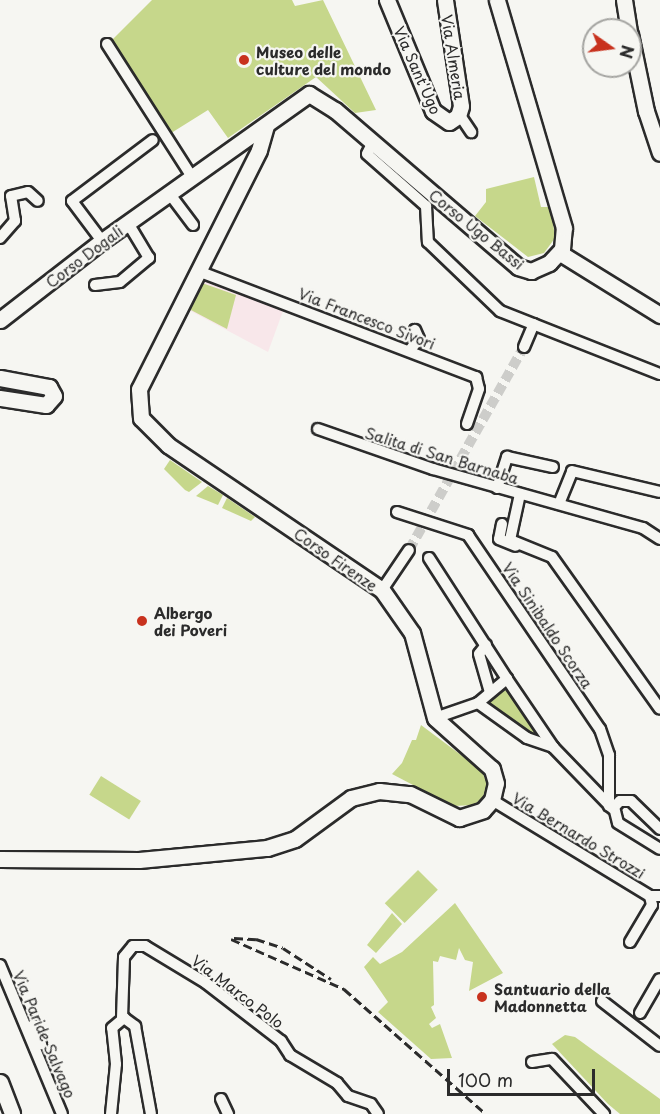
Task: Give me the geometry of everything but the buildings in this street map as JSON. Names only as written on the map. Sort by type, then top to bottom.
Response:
[{"type":"street","name":"Via Sant'Ugo","points":[[387,0],[436,116],[449,122],[459,114]]},
{"type":"street","name":"Via Almeria","points":[[445,0],[461,104],[459,114]]},
{"type":"street","points":[[497,0],[563,224],[564,238],[560,254],[660,315]]},
{"type":"street","points":[[624,0],[627,18]]},
{"type":"street","points":[[107,45],[192,177]]},
{"type":"street","points":[[642,77],[660,153]]},
{"type":"street","name":"Corso Ugo Bassi","points":[[266,126],[312,94],[373,142],[518,267],[538,269],[560,254]]},
{"type":"street","points":[[459,114],[471,132]]},
{"type":"street","name":"Corso Dogali","points":[[0,320],[102,241],[266,126]]},
{"type":"street","name":"Corso Firenze","points":[[266,126],[259,150],[139,389],[138,406],[144,423],[168,445],[382,590],[411,633],[435,718]]},
{"type":"street","points":[[102,241],[72,201],[153,140]]},
{"type":"street","points":[[373,142],[367,154],[426,206],[428,242],[500,311],[660,375]]},
{"type":"street","points":[[0,238],[15,221],[12,196],[28,192],[38,201]]},
{"type":"street","points":[[170,193],[193,225]]},
{"type":"street","points":[[95,285],[120,282],[149,258],[149,252],[128,223]]},
{"type":"street","name":"Via Francesco Sivori","points":[[198,272],[410,350],[480,382],[467,424]]},
{"type":"street","points":[[524,347],[534,324]]},
{"type":"street","points":[[410,350],[418,339],[415,330]]},
{"type":"street","points":[[0,378],[49,387],[54,396],[46,405],[0,398]]},
{"type":"street","name":"Salita di San Barnaba","points":[[318,429],[497,488],[643,528],[660,539]]},
{"type":"street","points":[[497,488],[507,458],[553,467]]},
{"type":"street","points":[[559,504],[572,471],[660,492]]},
{"type":"street","points":[[516,546],[508,536],[520,495]]},
{"type":"street","name":"Via Sinibaldo Scorza","points":[[397,512],[468,535],[600,729],[609,755],[611,808]]},
{"type":"street","points":[[502,524],[500,539],[552,557],[660,709]]},
{"type":"street","points":[[382,590],[409,550]]},
{"type":"street","points":[[429,558],[553,747],[611,808],[618,823],[660,849]]},
{"type":"street","points":[[486,645],[479,654],[490,692]]},
{"type":"street","points":[[0,859],[139,860],[267,848],[295,839],[351,798],[379,791],[410,794],[459,818],[477,813],[492,800],[496,783],[492,769],[435,718],[478,703],[507,679]]},
{"type":"street","points":[[478,703],[527,738],[553,747]]},
{"type":"street","name":"Via Bernardo Strozzi","points":[[492,800],[655,896],[630,942]]},
{"type":"street","points":[[611,808],[620,801],[631,801],[660,829]]},
{"type":"street","name":"Via Marco Polo","points":[[111,1114],[116,1064],[112,1028],[122,1018],[123,957],[133,946],[146,946],[206,983],[281,1041],[290,1055],[337,1083],[348,1096],[370,1102],[378,1114]]},
{"type":"street","name":"Via Paride Salvago","points":[[0,965],[62,1114]]},
{"type":"street","points":[[640,1013],[660,979]]},
{"type":"street","points":[[602,1001],[660,1046]]},
{"type":"street","points":[[122,1018],[135,1026],[151,1114]]},
{"type":"street","name":"Via Paride Salvago","points":[[33,1025],[69,1114]]},
{"type":"street","points":[[532,1062],[552,1059],[604,1114]]},
{"type":"street","points":[[0,1082],[12,1114]]},
{"type":"street","points":[[221,1099],[228,1114]]},
{"type":"shaded area","points":[[201,280],[283,311],[268,352],[187,309]]},
{"type":"green space","points":[[152,0],[292,0],[295,6],[323,0],[376,110],[355,113],[316,77],[228,138],[208,110],[168,135],[137,79],[110,42]]},
{"type":"green space","points":[[534,177],[541,207],[551,207],[555,238],[544,253],[528,257],[475,216],[486,202],[486,189]]},
{"type":"green space","points":[[202,283],[236,295],[227,329],[189,309]]},
{"type":"green space","points":[[170,460],[202,482],[189,492],[185,490],[164,469]]},
{"type":"green space","points":[[208,486],[223,495],[218,505],[196,496]]},
{"type":"green space","points":[[227,498],[255,517],[251,521],[222,508]]},
{"type":"green space","points":[[509,689],[537,730],[532,736],[489,706],[489,697]]},
{"type":"green space","points":[[421,725],[481,770],[487,783],[483,797],[474,805],[453,806],[392,774],[402,763],[412,740],[416,740]]},
{"type":"green space","points":[[101,776],[141,801],[129,820],[89,795]]},
{"type":"green space","points":[[418,870],[438,890],[405,923],[385,903]]},
{"type":"green space","points":[[455,903],[503,973],[469,991],[473,962],[465,960],[459,948],[456,960],[440,956],[438,962],[433,961],[434,1005],[431,1007],[436,1018],[429,1024],[432,1028],[440,1024],[452,1058],[431,1059],[378,1012],[388,1002],[364,967],[373,957],[380,964],[402,952]]},
{"type":"green space","points":[[392,913],[402,924],[376,953],[367,945]]},
{"type":"green space","points":[[565,1035],[575,1037],[660,1099],[660,1114],[620,1114],[552,1044]]},
{"type":"tunnel","points":[[409,550],[524,347]]},
{"type":"railway","points":[[234,938],[256,939],[283,948],[331,979]]},
{"type":"railway","points":[[231,939],[344,989],[486,1114]]},
{"type":"place","name":"Museo delle culture del mondo","points":[[244,60]]},
{"type":"place","name":"Albergo dei Poveri","points":[[142,621]]},
{"type":"place","name":"Santuario della Madonnetta","points":[[482,997]]}]
